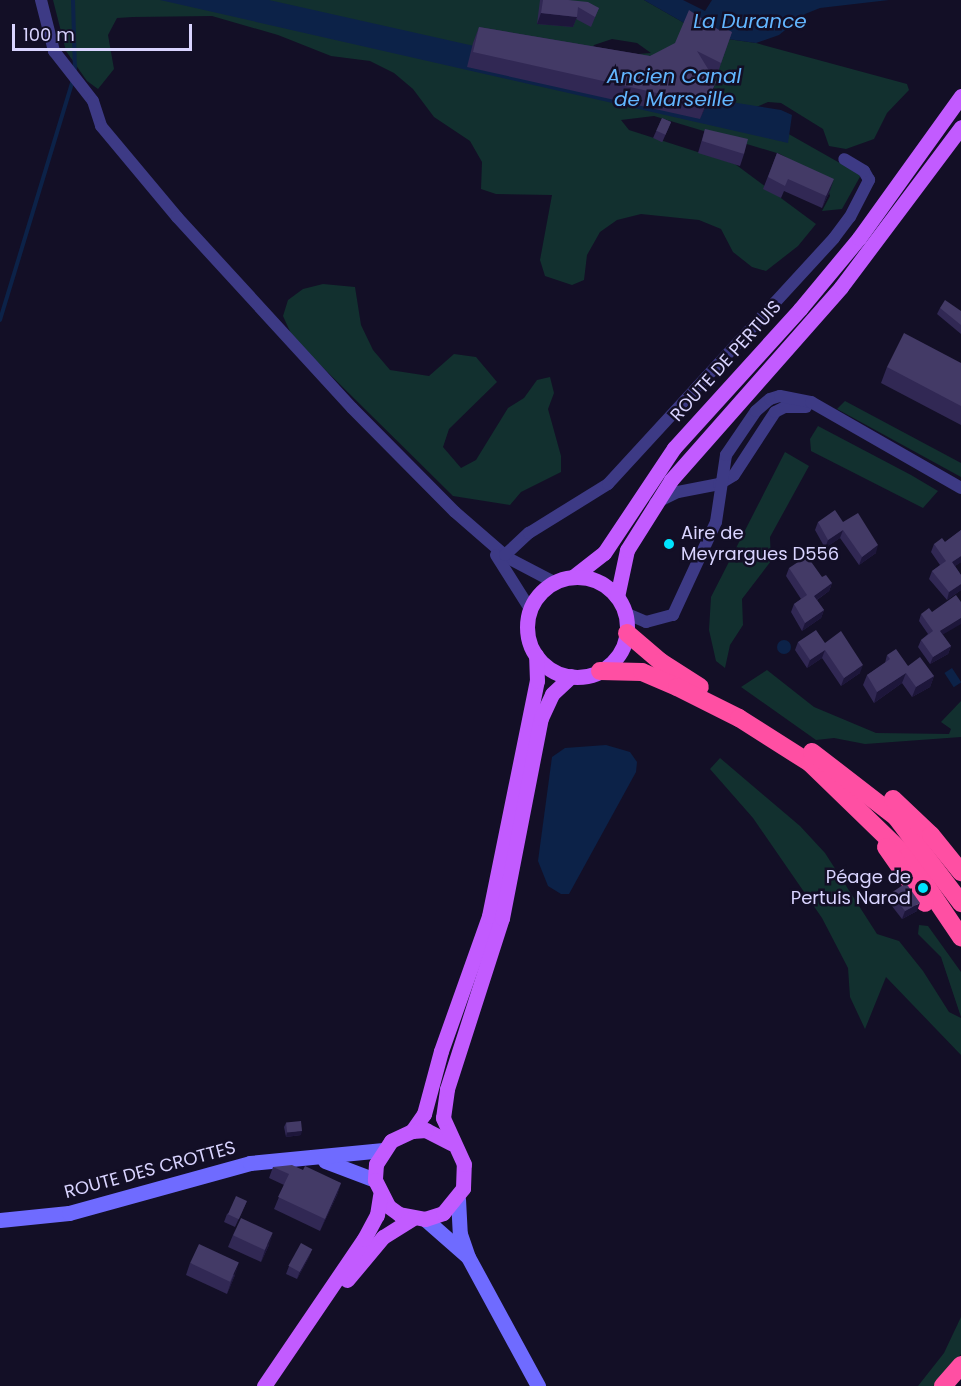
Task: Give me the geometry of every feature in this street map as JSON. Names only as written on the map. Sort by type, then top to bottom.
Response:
[{"type":"highway","points":[[627,633],[687,679],[900,805],[961,872]]},
{"type":"highway","points":[[600,671],[642,672],[739,718],[810,763],[861,810],[910,862],[961,937]]},
{"type":"highway","points":[[839,769],[911,833],[961,903]]},
{"type":"highway","points":[[867,792],[961,920]]},
{"type":"highway","points":[[861,810],[961,954]]},
{"type":"highway","points":[[943,1386],[961,1365]]},
{"type":"main road","name":"ROUTE DE PERTUIS","points":[[573,577],[604,553],[674,448],[800,309],[909,170],[961,96]]},
{"type":"main road","name":"ROUTE DE PERTUIS","points":[[617,597],[627,550],[654,503],[701,442],[841,287],[924,181],[961,127]]},
{"type":"main road","points":[[412,1131],[424,1114],[441,1051],[489,916],[537,681],[536,655],[528,633],[530,609],[540,593],[554,582],[573,577],[598,581],[617,597],[625,613],[627,633],[622,648],[600,671],[571,676],[552,669],[536,655]]},
{"type":"main road","points":[[538,1386],[468,1257],[460,1234],[458,1199],[464,1170],[451,1143],[443,1118],[447,1089],[502,918],[536,737],[552,694],[571,676]]},
{"type":"main road","points":[[451,1143],[440,1134],[412,1131],[400,1134],[383,1150],[375,1180],[380,1195],[388,1206],[418,1219],[468,1257]]},
{"type":"main road","points":[[310,1159],[383,1150]]},
{"type":"main road","points":[[310,1159],[340,1164],[375,1180]]},
{"type":"main road","name":"ROUTE DES CROTTES","points":[[0,1220],[69,1213],[250,1163],[310,1159]]},
{"type":"main road","points":[[264,1386],[364,1239],[378,1215],[380,1195]]},
{"type":"main road","points":[[271,1386],[370,1250],[394,1228],[443,1213],[458,1199]]},
{"type":"street","points":[[41,0],[54,51],[82,83],[93,101],[101,126],[131,164],[352,408],[476,532],[509,570],[530,609]]},
{"type":"street","points":[[505,555],[535,528],[608,484],[834,238],[850,217],[869,180],[864,171],[844,159]]},
{"type":"street","points":[[625,613],[646,622],[673,615],[709,542],[716,522],[719,484],[726,455],[739,433],[770,399],[780,396],[800,399],[836,417],[961,489]]},
{"type":"street","points":[[654,503],[678,492],[719,484],[747,461],[769,420],[785,406],[809,407],[836,417]]},
{"type":"street","points":[[476,532],[505,555],[554,582]]},
{"type":"green space","points":[[53,0],[644,0],[707,36],[756,43],[907,84],[909,90],[887,113],[874,139],[846,149],[829,146],[823,129],[781,103],[768,102],[754,108],[700,105],[613,63],[624,55],[651,53],[637,43],[612,39],[594,45],[588,56],[570,59],[512,47],[514,65],[646,94],[699,117],[771,124],[861,175],[842,209],[822,211],[830,196],[825,179],[780,154],[654,116],[621,120],[629,130],[735,164],[816,224],[798,246],[766,271],[752,267],[733,252],[721,229],[699,220],[641,214],[617,220],[600,232],[587,255],[584,280],[572,285],[545,276],[540,260],[552,195],[496,194],[481,189],[482,162],[470,141],[434,117],[413,89],[394,73],[370,61],[331,56],[278,35],[212,16],[133,17],[117,18],[108,35],[114,69],[98,89],[87,81],[66,51]]},
{"type":"green space","points":[[323,284],[355,287],[361,325],[373,350],[390,370],[429,376],[454,354],[476,357],[497,382],[449,429],[443,447],[461,468],[476,460],[508,408],[524,398],[537,380],[550,377],[554,393],[548,409],[561,456],[561,472],[521,492],[510,505],[453,496],[293,338],[283,316],[288,300],[303,289]]},
{"type":"green space","points":[[845,401],[961,463],[961,477],[837,409]]},
{"type":"green space","points":[[818,426],[938,491],[923,508],[811,451],[810,439]]},
{"type":"green space","points":[[785,452],[809,466],[770,537],[771,561],[742,599],[743,625],[730,645],[725,668],[716,661],[709,630],[711,597]]},
{"type":"green space","points":[[767,670],[814,707],[876,733],[949,734],[951,729],[941,722],[961,701],[961,737],[865,744],[834,738],[816,740],[741,687]]},
{"type":"green space","points":[[720,758],[800,826],[825,853],[877,934],[899,941],[923,971],[949,1012],[961,1018],[961,1055],[886,977],[865,1029],[850,997],[848,968],[822,918],[753,818],[710,769]]},
{"type":"green space","points":[[919,925],[928,926],[961,972],[961,1017],[941,957],[918,934]]},
{"type":"green space","points":[[961,1317],[961,1354],[934,1386],[918,1386],[944,1353]]},
{"type":"water","name":"Ancien Canal de Marseille","points":[[160,0],[269,0],[706,98],[781,110],[792,115],[788,143]]},
{"type":"water","name":"La Durance","points":[[644,0],[683,0],[705,11],[712,0],[889,0],[820,8],[805,14],[779,35],[756,43],[707,36]]},
{"type":"water","points":[[781,640],[787,640],[791,647],[787,654],[781,654],[777,650],[777,644]]},
{"type":"water","points":[[952,668],[961,682],[954,687],[944,673]]},
{"type":"water","points":[[606,745],[630,752],[637,762],[636,772],[569,894],[561,894],[548,886],[538,861],[552,757],[565,748]]},
{"type":"building","points":[[543,0],[588,2],[599,8],[595,17],[578,7],[577,17],[541,13]]},
{"type":"building","points":[[689,10],[719,30],[721,26],[732,32],[721,63],[697,51],[716,82],[706,104],[473,52],[479,27],[650,56],[675,43]]},
{"type":"building","points":[[662,118],[671,122],[665,135],[656,131]]},
{"type":"building","points":[[705,129],[748,139],[744,154],[702,141]]},
{"type":"building","points":[[777,153],[834,179],[826,196],[788,179],[785,186],[768,177]]},
{"type":"building","points":[[945,300],[961,311],[961,325],[940,308]]},
{"type":"building","points":[[904,333],[961,363],[961,406],[887,367]]},
{"type":"building","points":[[835,510],[843,522],[858,513],[878,545],[862,557],[843,530],[828,540],[818,522]]},
{"type":"building","points":[[961,530],[961,556],[952,562],[961,575],[961,584],[949,592],[932,571],[946,561],[934,544],[942,538],[945,542]]},
{"type":"building","points":[[807,556],[822,577],[826,575],[832,583],[814,596],[824,610],[805,623],[794,604],[807,595],[789,568]]},
{"type":"building","points":[[956,595],[961,602],[961,618],[940,631],[951,646],[933,657],[921,640],[933,631],[921,614],[929,608],[932,612]]},
{"type":"building","points":[[816,630],[825,643],[841,631],[863,665],[844,678],[825,650],[810,660],[798,642]]},
{"type":"building","points":[[896,649],[908,666],[920,657],[934,676],[916,687],[906,673],[877,692],[867,675],[890,659],[887,655]]},
{"type":"building","points":[[906,883],[920,903],[905,911],[891,893]]},
{"type":"building","points":[[301,1121],[302,1131],[287,1133],[286,1123]]},
{"type":"building","points":[[292,1165],[303,1170],[305,1166],[341,1183],[325,1219],[278,1197],[289,1174],[273,1167]]},
{"type":"building","points":[[236,1196],[247,1201],[239,1219],[228,1214]]},
{"type":"building","points":[[241,1218],[273,1233],[265,1250],[233,1235]]},
{"type":"building","points":[[301,1243],[312,1249],[300,1272],[288,1266]]},
{"type":"building","points":[[199,1244],[239,1263],[230,1282],[190,1263]]},
{"type":"waterway","points":[[73,0],[75,73]]},
{"type":"waterway","points":[[0,320],[73,80]]},
{"type":"place","name":"Aire de Meyrargues D556","points":[[669,544]]},
{"type":"place","name":"Péage de Pertuis Narod","points":[[923,888]]}]
